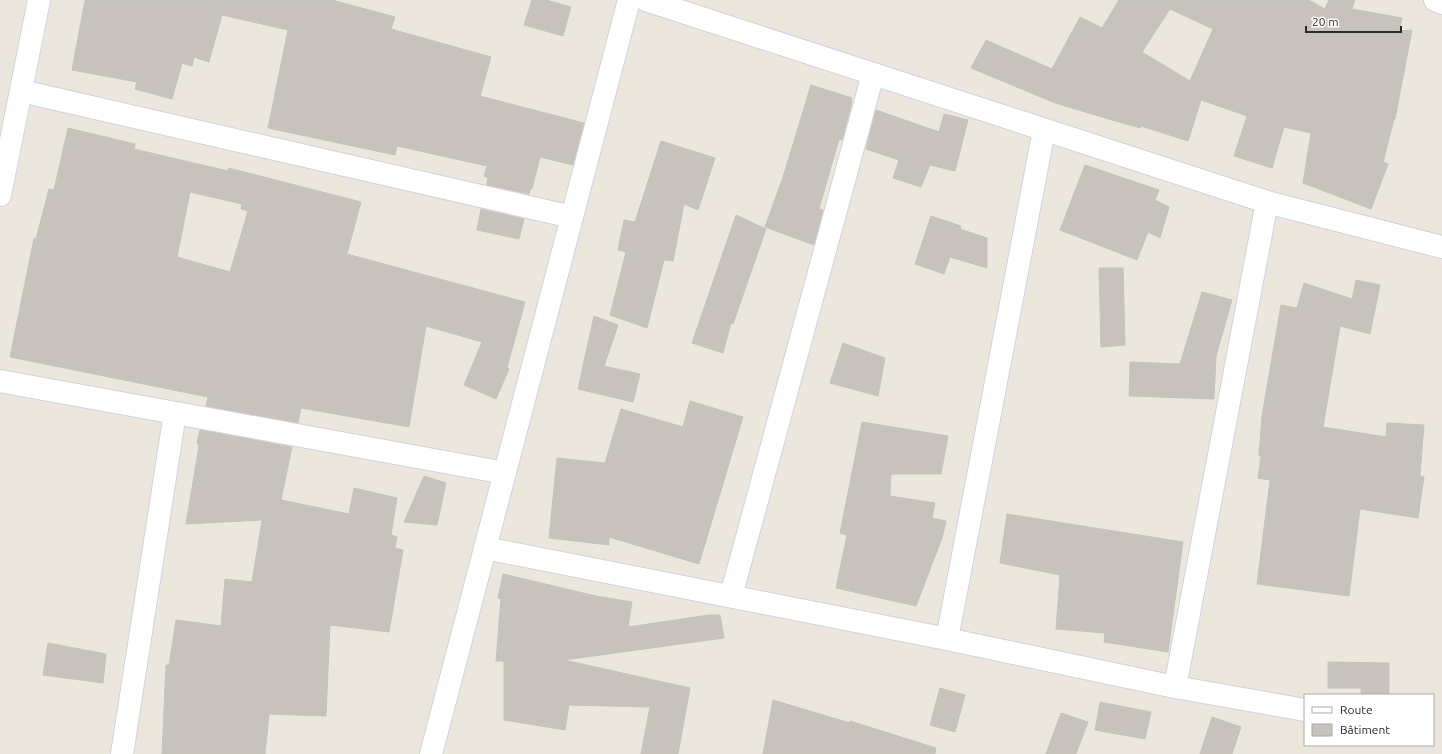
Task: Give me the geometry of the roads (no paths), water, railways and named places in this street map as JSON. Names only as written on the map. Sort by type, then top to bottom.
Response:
[{"type":"street","points":[[0,195],[39,0]]},
{"type":"street","points":[[431,754],[629,0]]},
{"type":"street","points":[[646,0],[1267,202],[1442,246]]},
{"type":"street","points":[[1435,0],[1442,3]]},
{"type":"street","points":[[732,596],[873,74]]},
{"type":"street","points":[[21,91],[572,217]]},
{"type":"street","points":[[947,639],[1044,130]]},
{"type":"street","points":[[1175,687],[1267,202]]},
{"type":"street","points":[[0,381],[505,473]]},
{"type":"street","points":[[122,754],[175,413]]},
{"type":"street","points":[[485,548],[947,639],[1175,687],[1304,710]]}]
